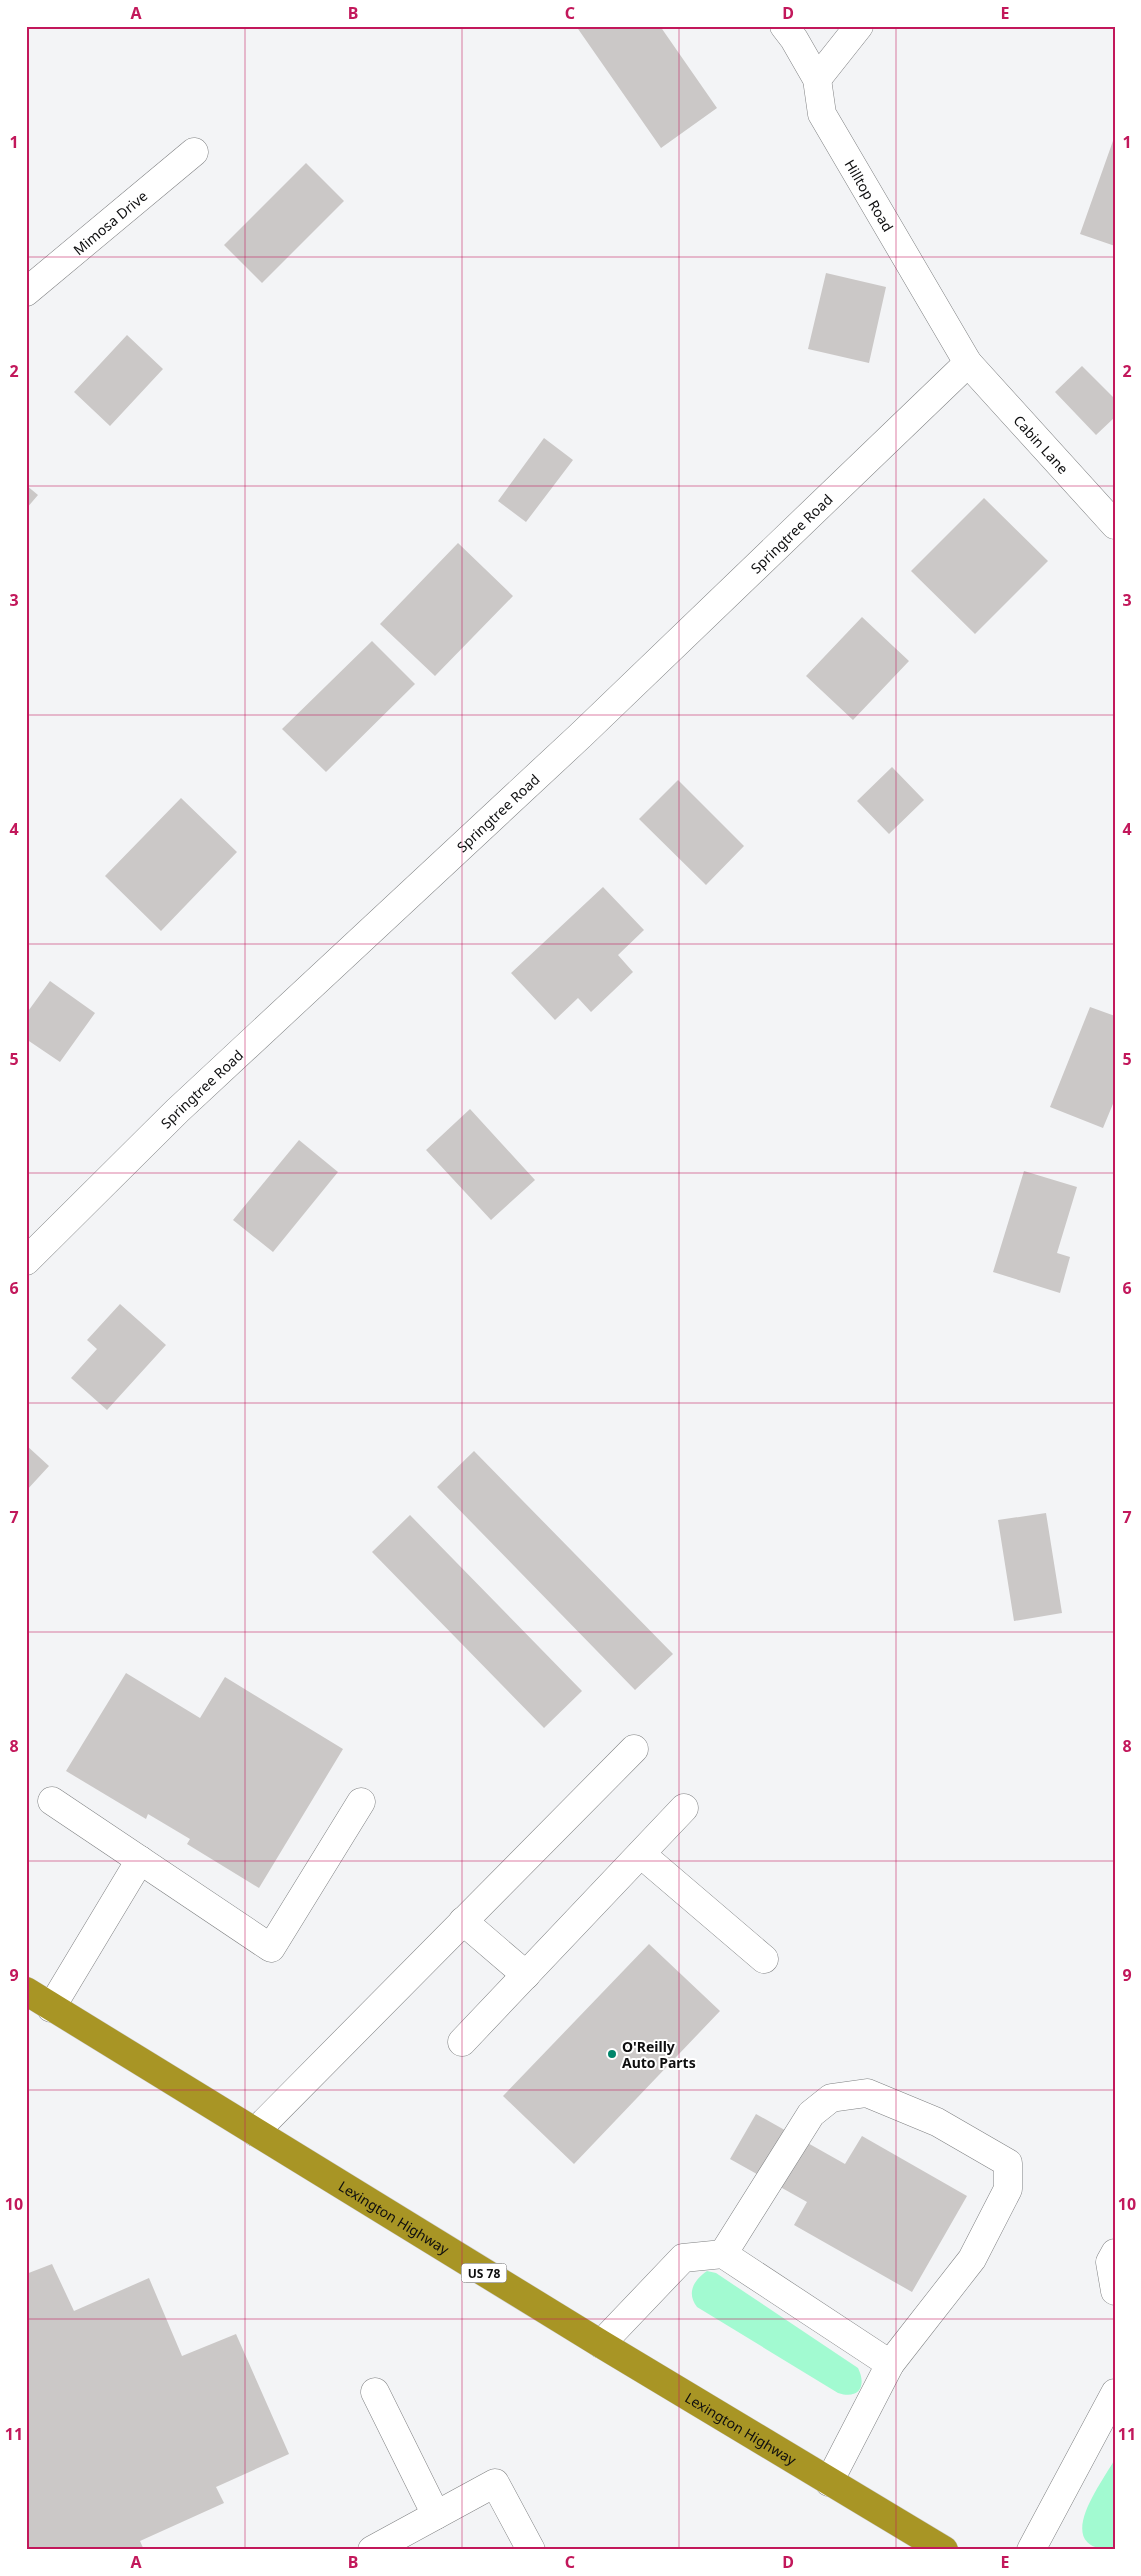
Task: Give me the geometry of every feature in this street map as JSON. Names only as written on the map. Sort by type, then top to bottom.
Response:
[{"type":"highway","name":"Lexington Highway","points":[[26,1991],[601,2344],[944,2550]]},
{"type":"street","name":"Hilltop Road","points":[[784,26],[794,39],[817,79],[822,114],[968,363]]},
{"type":"street","points":[[817,79],[859,26]]},
{"type":"street","name":"Mimosa Drive","points":[[26,292],[194,152]]},
{"type":"street","name":"Cabin Lane","points":[[968,363],[1115,525]]},
{"type":"street","name":"Springtree Road","points":[[26,1261],[177,1111],[581,735],[968,363]]},
{"type":"street","points":[[255,2132],[634,1749]]},
{"type":"street","points":[[52,1801],[271,1948],[361,1802]]},
{"type":"street","points":[[462,2042],[684,1808]]},
{"type":"street","points":[[641,1854],[764,1959]]},
{"type":"street","points":[[51,2008],[140,1860]]},
{"type":"street","points":[[463,1921],[526,1975]]},
{"type":"street","points":[[723,2254],[811,2114],[831,2098],[867,2093],[937,2122],[1008,2163],[1008,2189],[972,2259],[890,2364],[829,2482]]},
{"type":"street","points":[[601,2344],[683,2258],[723,2254],[890,2364]]},
{"type":"street","points":[[1113,2260],[1115,2291]]},
{"type":"street","points":[[375,2392],[436,2515]]},
{"type":"street","points":[[1031,2550],[1115,2392]]},
{"type":"street","points":[[372,2550],[403,2542],[436,2515],[495,2483],[531,2550]]},
{"type":"green space","points":[[707,2271],[716,2273],[858,2368],[862,2380],[859,2390],[851,2395],[838,2393],[697,2307],[692,2297],[693,2287],[698,2278]]},
{"type":"green space","points":[[1115,2459],[1115,2550],[1096,2547],[1085,2540],[1082,2529],[1091,2500]]},
{"type":"building","points":[[576,26],[660,26],[717,108],[661,148]]},
{"type":"building","points":[[1115,138],[1115,246],[1080,234]]},
{"type":"building","points":[[306,163],[344,201],[262,283],[224,245]]},
{"type":"building","points":[[826,273],[886,287],[869,363],[808,349]]},
{"type":"building","points":[[127,335],[163,369],[110,426],[74,392]]},
{"type":"building","points":[[1082,366],[1115,399],[1115,417],[1096,435],[1055,392]]},
{"type":"building","points":[[544,438],[573,460],[526,522],[498,501]]},
{"type":"building","points":[[26,485],[38,495],[26,509]]},
{"type":"building","points":[[984,498],[1048,561],[975,634],[911,571]]},
{"type":"building","points":[[458,543],[513,596],[435,676],[380,624]]},
{"type":"building","points":[[862,617],[909,661],[853,720],[806,676]]},
{"type":"building","points":[[372,641],[415,684],[326,772],[282,729]]},
{"type":"building","points":[[892,767],[924,800],[889,834],[857,801]]},
{"type":"building","points":[[678,780],[744,846],[706,885],[639,819]]},
{"type":"building","points":[[181,798],[237,852],[161,931],[105,876]]},
{"type":"building","points":[[603,887],[644,930],[618,955],[633,972],[591,1012],[578,998],[555,1020],[511,973]]},
{"type":"building","points":[[50,981],[95,1013],[60,1062],[26,1039],[26,1014]]},
{"type":"building","points":[[1090,1007],[1115,1016],[1115,1099],[1103,1128],[1050,1107]]},
{"type":"building","points":[[470,1109],[535,1180],[491,1220],[426,1150]]},
{"type":"building","points":[[299,1140],[338,1172],[273,1252],[233,1220]]},
{"type":"building","points":[[1024,1171],[1077,1187],[1057,1253],[1070,1257],[1060,1293],[993,1272]]},
{"type":"building","points":[[120,1304],[166,1345],[107,1410],[71,1378],[97,1349],[87,1340]]},
{"type":"building","points":[[26,1445],[49,1466],[26,1491]]},
{"type":"building","points":[[474,1451],[673,1654],[635,1690],[437,1487]]},
{"type":"building","points":[[1046,1513],[1062,1613],[1014,1621],[998,1520]]},
{"type":"building","points":[[410,1515],[582,1691],[544,1728],[372,1552]]},
{"type":"building","points":[[126,1673],[200,1718],[225,1677],[343,1749],[259,1888],[187,1844],[190,1839],[148,1814],[146,1819],[66,1771]]},
{"type":"building","name":"O'Reilly Auto Parts","points":[[649,1944],[720,2011],[574,2164],[503,2096]]},
{"type":"building","points":[[756,2114],[845,2164],[862,2136],[967,2196],[912,2292],[794,2225],[807,2202],[730,2159]]},
{"type":"building","points":[[52,2264],[74,2311],[149,2278],[182,2356],[236,2334],[289,2454],[216,2487],[224,2503],[140,2541],[144,2550],[125,2550],[124,2548],[119,2550],[26,2550],[26,2274]]},
{"type":"place","name":"O'Reilly Auto Parts","points":[[612,2054]]}]
